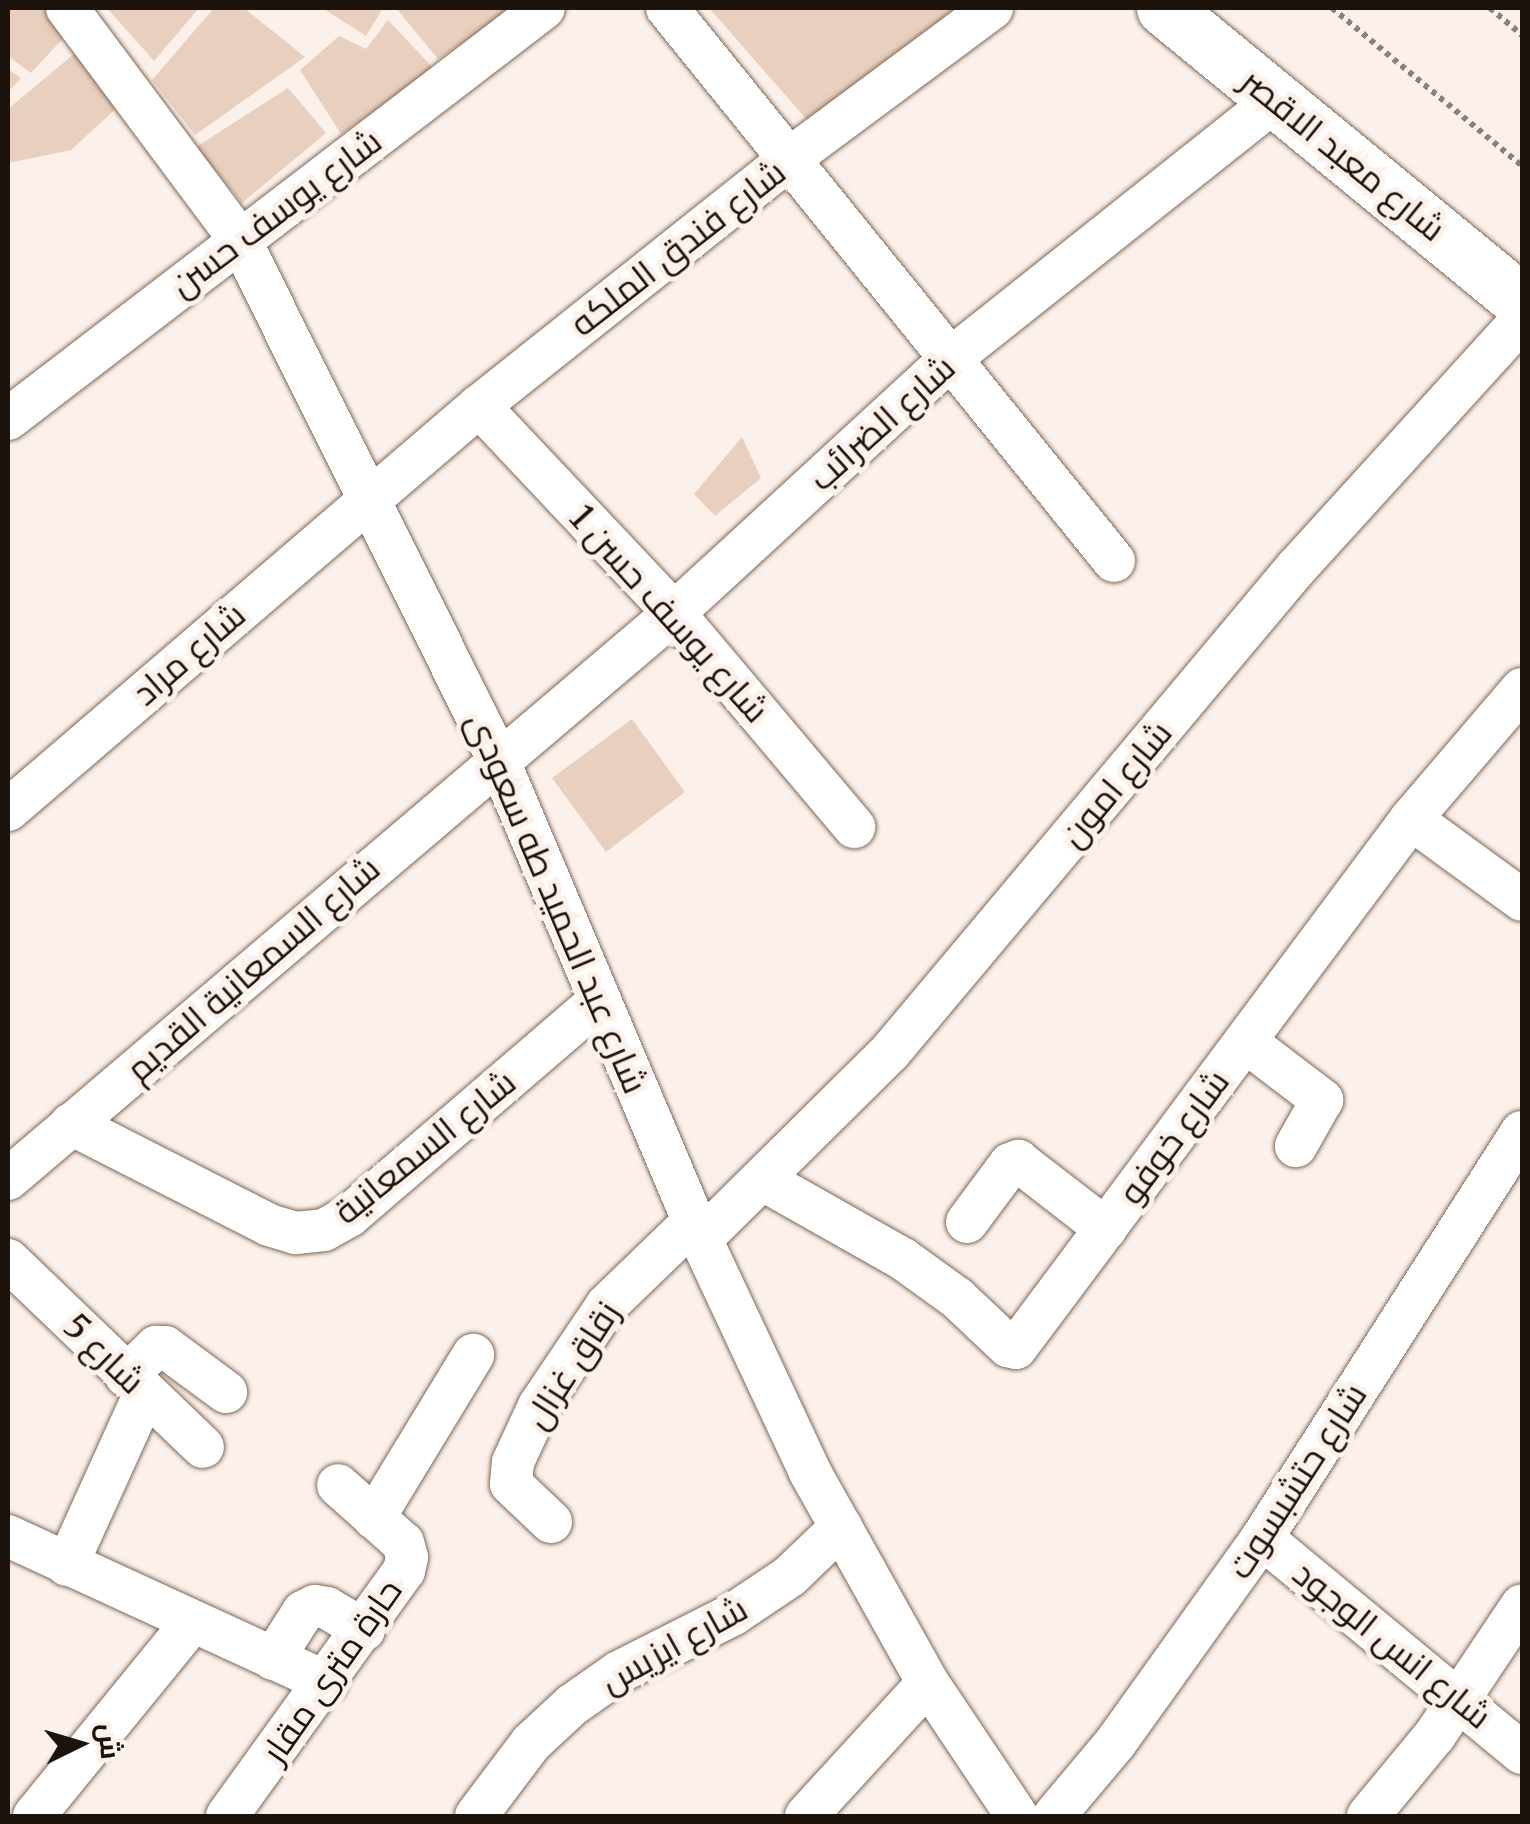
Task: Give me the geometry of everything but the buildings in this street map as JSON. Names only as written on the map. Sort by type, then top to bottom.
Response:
[{"type":"main road","name":"شارع معبد الاقصر","points":[[1164,8],[1522,302]]},
{"type":"street","name":"شارع عبد الحميد طه سعودى","points":[[67,8],[240,240],[498,760],[754,1357],[840,1528],[928,1683],[1017,1816]]},
{"type":"street","name":"شارع يوسف حسن","points":[[8,419],[544,8]]},
{"type":"street","points":[[667,8],[1114,561]]},
{"type":"street","name":"شارع فندق الملكه","points":[[371,498],[479,406],[790,159],[992,8]]},
{"type":"street","name":"شارع الضرائب","points":[[498,760],[674,613],[950,359],[1276,100]]},
{"type":"street","name":"شارع امون","points":[[697,1230],[765,1181],[902,1038],[1297,566],[1522,320]]},
{"type":"street","name":"شارع يوسف حسن 1","points":[[479,406],[674,613],[854,826]]},
{"type":"street","name":"شارع مراد","points":[[8,810],[371,498]]},
{"type":"street","name":"شارع خوفو","points":[[765,1181],[931,1278],[1011,1349],[1020,1345],[1412,819],[1522,689]]},
{"type":"street","name":"شارع السمعانية القديم","points":[[8,1178],[498,760]]},
{"type":"street","points":[[1412,819],[1522,900]]},
{"type":"street","name":"شارع السمعانية","points":[[71,1124],[269,1225],[296,1233],[324,1230],[349,1216],[600,1000]]},
{"type":"street","points":[[1246,1042],[1322,1100],[1296,1146]]},
{"type":"street","name":"شارع حتشبسوت","points":[[1054,1816],[1137,1714],[1262,1538],[1522,1132]]},
{"type":"street","points":[[967,1222],[1010,1164],[1018,1161],[1106,1228]]},
{"type":"street","name":"زقاق غزال","points":[[551,1522],[511,1484],[513,1462],[539,1406],[607,1305],[697,1230]]},
{"type":"street","name":"شارع 5","points":[[8,1260],[203,1447]]},
{"type":"street","points":[[66,1565],[136,1385],[156,1347],[165,1347],[226,1392]]},
{"type":"street","points":[[374,1518],[473,1355]]},
{"type":"street","name":"حارة مترى مقار","points":[[227,1816],[404,1572],[407,1557],[402,1543],[338,1485]]},
{"type":"street","name":"شارع ايزيس","points":[[476,1816],[531,1744],[572,1705],[619,1672],[732,1615],[790,1576],[840,1528]]},
{"type":"street","points":[[8,1536],[327,1683]]},
{"type":"street","name":"شارع انس الوجود","points":[[1262,1538],[1522,1753]]},
{"type":"street","points":[[1368,1816],[1460,1698],[1522,1605]]},
{"type":"street","points":[[273,1659],[303,1612],[314,1606],[327,1608],[364,1630]]},
{"type":"street","points":[[34,1816],[192,1622]]},
{"type":"street","points":[[806,1816],[928,1683]]},
{"type":"path","points":[[1332,8],[1522,166]]},
{"type":"path","points":[[1490,8],[1522,35]]}]
